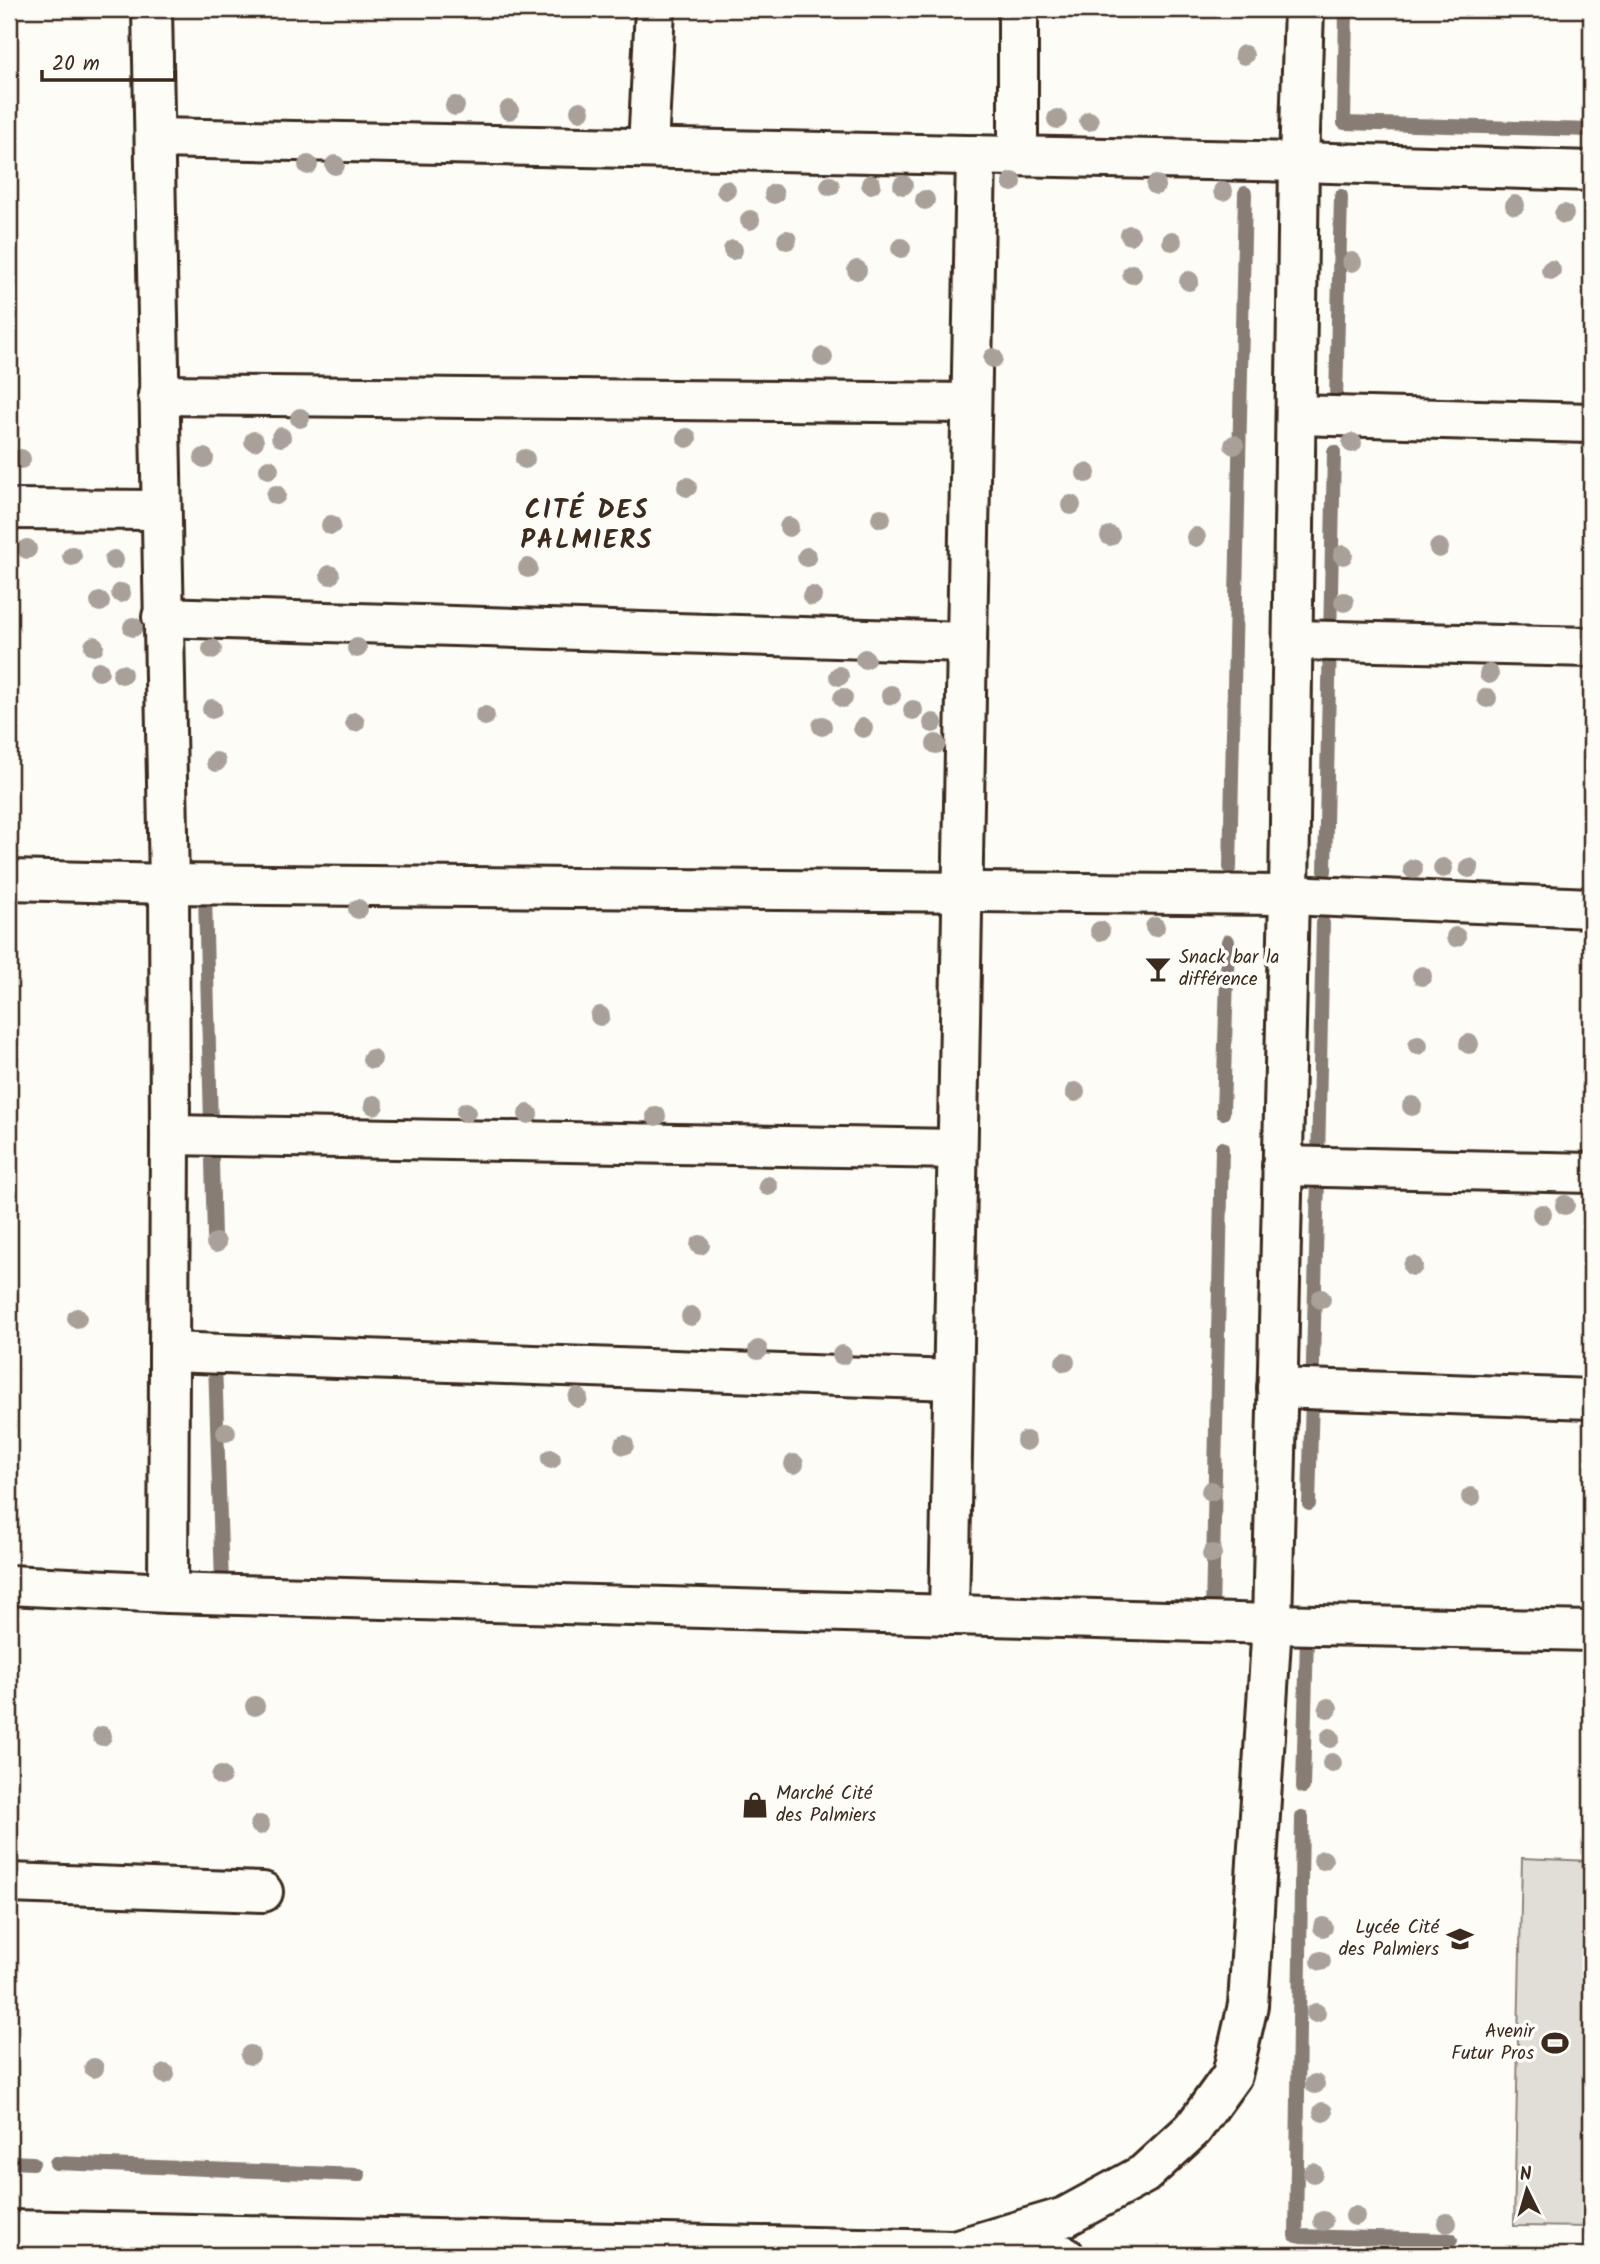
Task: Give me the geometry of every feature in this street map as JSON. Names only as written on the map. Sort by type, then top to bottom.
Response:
[{"type":"street","points":[[152,9],[169,884],[168,1593]]},
{"type":"street","points":[[648,148],[654,9]]},
{"type":"street","points":[[1018,9],[1018,155]]},
{"type":"street","points":[[954,2250],[1065,2217],[1144,2174],[1192,2129],[1232,2075],[1248,2005],[1272,1624],[1289,895],[1299,162],[1304,9]]},
{"type":"street","points":[[155,138],[1018,155],[1591,172]]},
{"type":"street","points":[[949,1615],[976,155]]},
{"type":"street","points":[[158,395],[971,403]]},
{"type":"street","points":[[1296,415],[1591,423]]},
{"type":"street","points":[[9,509],[160,510]]},
{"type":"street","points":[[162,617],[966,642]]},
{"type":"street","points":[[1293,640],[1591,647]]},
{"type":"street","points":[[9,880],[169,884],[1289,895],[1591,908]]},
{"type":"street","points":[[170,1135],[957,1149]]},
{"type":"street","points":[[1282,1167],[1591,1173]]},
{"type":"street","points":[[169,1352],[953,1380]]},
{"type":"street","points":[[1277,1388],[1591,1399]]},
{"type":"street","points":[[9,1585],[168,1593],[1591,1631]]},
{"type":"street","points":[[9,1883],[263,1892]]},
{"type":"street","points":[[9,2230],[954,2250],[1064,2255]]},
{"type":"shaded area","name":"Avenir Futur Pros","points":[[1522,1858],[1591,1861],[1591,2227],[1514,2226]]},
{"type":"waterway","points":[[1346,9],[1344,123],[1591,130]]},
{"type":"waterway","points":[[1230,867],[1245,193]]},
{"type":"waterway","points":[[1336,400],[1341,196]]},
{"type":"waterway","points":[[1325,871],[1334,452]]},
{"type":"waterway","points":[[205,896],[214,1237]]},
{"type":"waterway","points":[[1318,1162],[1323,923]]},
{"type":"waterway","points":[[1223,1113],[1228,941]]},
{"type":"waterway","points":[[1212,1614],[1222,1148]]},
{"type":"waterway","points":[[1309,1504],[1318,1180]]},
{"type":"waterway","points":[[215,1361],[222,1584],[232,1584]]},
{"type":"waterway","points":[[1303,1787],[1307,1637]]},
{"type":"waterway","points":[[1302,1817],[1296,2236],[1451,2240]]},
{"type":"waterway","points":[[9,2162],[33,2163]]},
{"type":"waterway","points":[[56,2163],[359,2175]]},
{"type":"place","name":"Snack bar la différence","points":[[1158,969]]},
{"type":"place","name":"Marché Cité des Palmiers","points":[[755,1805]]},
{"type":"place","name":"Lycée Cité des Palmiers","points":[[1460,1939]]},
{"type":"place","name":"Avenir Futur Pros","points":[[1555,2043]]},
{"type":"district","name":"CITÉ DES PALMIERS","points":[[587,526]]}]
